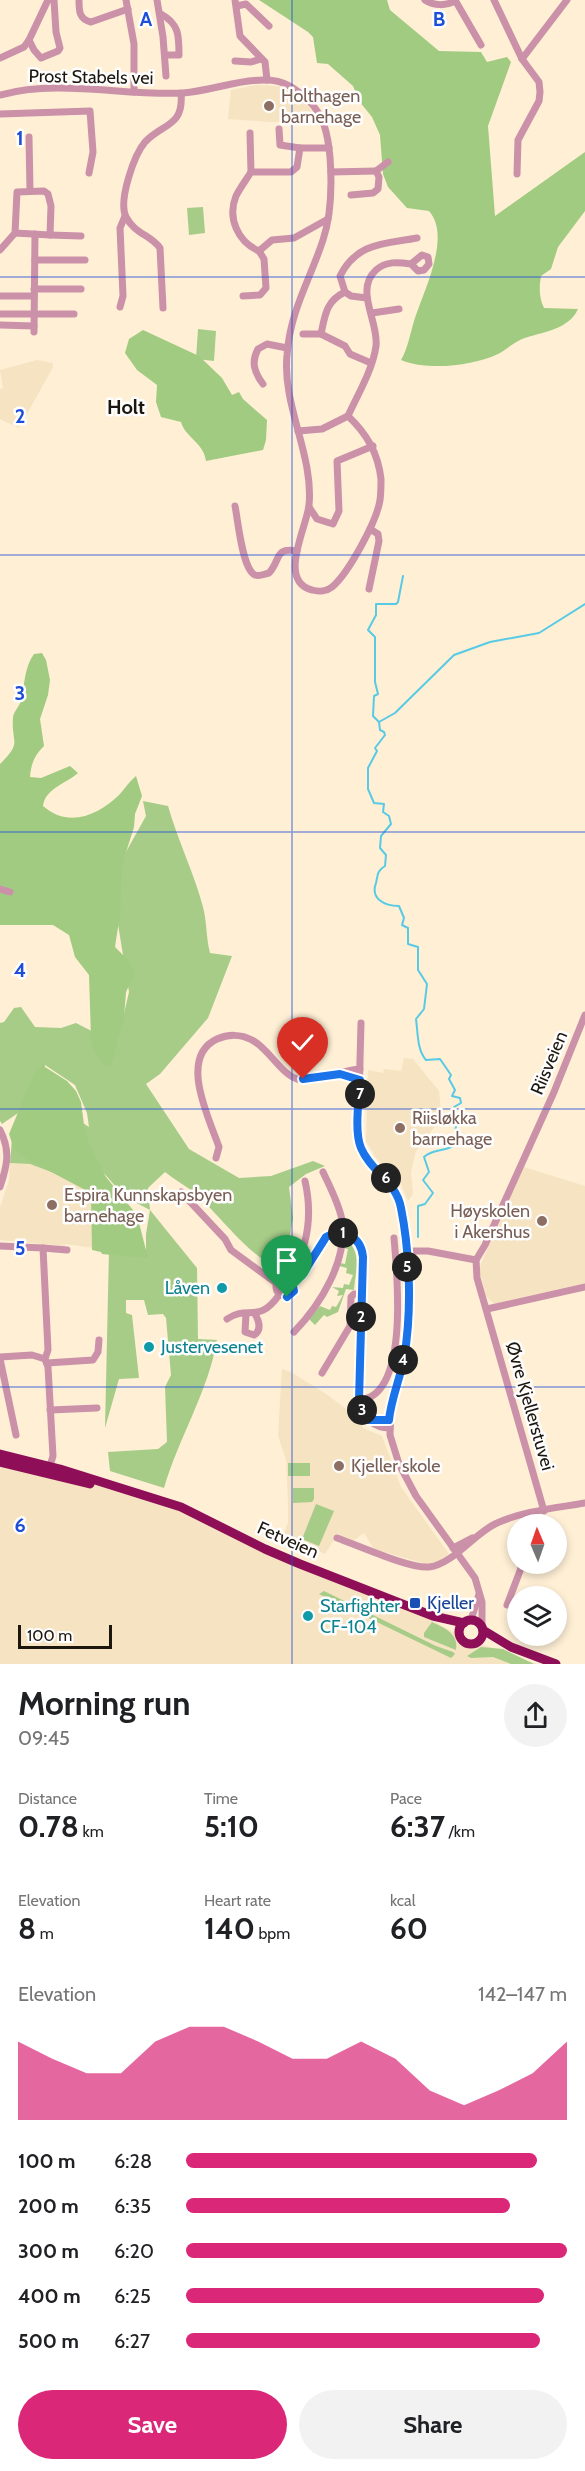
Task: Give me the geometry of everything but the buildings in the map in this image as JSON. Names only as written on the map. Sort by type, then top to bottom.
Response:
[{"type":"highway","name":"Fetveien","points":[[0,1454],[190,1510],[265,1549],[433,1616],[467,1622]]},
{"type":"highway","name":"Fetveien","points":[[0,1462],[47,1468]]},
{"type":"highway","name":"Fetveien","points":[[433,1616],[459,1634]]},
{"type":"highway","points":[[511,1647],[482,1628],[477,1622],[467,1622],[460,1628],[459,1634],[467,1644],[479,1642],[511,1647],[556,1664]]},
{"type":"highway","points":[[479,1642],[483,1636],[482,1628]]},
{"type":"street","points":[[48,0],[29,40],[34,51],[41,58],[58,51],[61,45],[56,32],[54,0]]},
{"type":"street","points":[[79,0],[79,13],[82,18],[91,22],[128,9]]},
{"type":"street","points":[[126,0],[135,52],[134,92]]},
{"type":"street","points":[[157,0],[166,75]]},
{"type":"street","points":[[425,0],[432,4],[444,5],[455,0],[481,45]]},
{"type":"street","points":[[494,0],[522,59],[536,76],[540,92],[539,101],[518,140],[517,174]]},
{"type":"street","points":[[522,59],[567,0]]},
{"type":"street","points":[[267,80],[267,67],[240,36],[236,3],[251,7],[269,26]]},
{"type":"street","points":[[160,15],[172,21],[179,33],[179,55],[165,55]]},
{"type":"street","name":"Prost Stabels vei","points":[[0,58],[24,47],[29,40]]},
{"type":"street","points":[[235,61],[251,62],[261,59]]},
{"type":"street","name":"Prost Stabels vei","points":[[0,95],[49,88],[182,93],[267,80],[293,87],[318,109],[326,128],[329,148],[331,172],[328,219],[321,245],[293,314],[287,348],[288,387],[308,482],[309,507],[294,568],[302,584],[309,589],[324,591],[331,588],[341,577],[370,529],[380,501],[381,480],[373,446],[361,428],[348,416]]},
{"type":"street","points":[[120,307],[123,296],[120,228],[125,216],[123,196],[140,150],[146,142],[176,120],[182,93]]},
{"type":"street","points":[[0,114],[90,111],[93,152],[89,174]]},
{"type":"street","points":[[279,129],[280,145],[329,148]]},
{"type":"street","points":[[243,296],[260,295],[266,288],[264,259],[259,250],[240,238],[233,213],[236,197],[251,172],[250,133]]},
{"type":"street","points":[[29,137],[30,191]]},
{"type":"street","points":[[251,172],[291,172],[297,167],[300,148]]},
{"type":"street","points":[[331,172],[376,171],[388,162]]},
{"type":"street","points":[[351,195],[373,193],[378,189],[379,177],[376,171]]},
{"type":"street","points":[[0,250],[15,233],[15,196],[20,191],[44,192],[50,197],[50,235]]},
{"type":"street","points":[[125,216],[137,231],[155,242],[160,248],[163,308]]},
{"type":"street","points":[[259,250],[272,240],[294,238],[328,219]]},
{"type":"street","points":[[15,233],[81,236]]},
{"type":"street","points":[[0,325],[34,329],[35,234]]},
{"type":"street","points":[[367,298],[351,296],[345,292],[340,276],[349,261],[362,250],[391,240],[396,242],[417,238]]},
{"type":"street","points":[[34,260],[85,260]]},
{"type":"street","points":[[298,431],[322,429],[348,416],[371,363],[376,344],[372,313],[367,298],[369,279],[380,266],[390,263],[411,264]]},
{"type":"street","points":[[0,296],[81,289]]},
{"type":"street","points":[[321,334],[331,301],[345,292]]},
{"type":"street","points":[[372,313],[399,309]]},
{"type":"street","points":[[0,314],[74,314]]},
{"type":"street","points":[[303,334],[321,334],[345,346],[350,354],[371,363]]},
{"type":"street","points":[[263,384],[253,363],[258,349],[267,344],[287,348]]},
{"type":"street","points":[[309,507],[317,519],[333,524],[339,511],[337,461],[373,446]]},
{"type":"street","points":[[235,506],[248,569],[261,576],[269,573],[279,553],[285,550],[297,551]]},
{"type":"street","points":[[369,589],[379,541],[378,534],[370,529]]},
{"type":"street","points":[[0,889],[10,892]]},
{"type":"street","name":"Riisveien","points":[[476,1260],[541,1122],[585,1015]]},
{"type":"street","points":[[361,1023],[358,1136],[360,1147],[398,1194],[406,1251],[406,1338],[389,1424],[394,1450],[408,1483],[426,1512],[472,1573],[482,1608],[482,1628]]},
{"type":"street","points":[[216,1158],[219,1148],[197,1080],[197,1065],[203,1050],[213,1041],[224,1036],[247,1037],[259,1044],[286,1071],[299,1079],[310,1080],[360,1069]]},
{"type":"street","points":[[340,1074],[360,1080]]},
{"type":"street","points":[[0,1188],[8,1155],[1,1135]]},
{"type":"street","points":[[294,1328],[322,1303],[336,1267],[343,1233],[339,1209],[323,1172]]},
{"type":"street","points":[[305,1181],[310,1215],[298,1264],[291,1281],[294,1288],[292,1294],[287,1297],[279,1295],[276,1289],[276,1283],[280,1279],[291,1281],[302,1275],[323,1240],[331,1234],[343,1233],[352,1236],[361,1247],[359,1400],[364,1415],[369,1420],[389,1424]]},
{"type":"street","points":[[181,1192],[225,1239],[231,1250],[276,1283]]},
{"type":"street","points":[[359,1400],[373,1398],[390,1371],[397,1324],[394,1238]]},
{"type":"street","points":[[0,1246],[68,1250]]},
{"type":"street","points":[[43,1248],[48,1350],[46,1361],[53,1456],[47,1468]]},
{"type":"street","points":[[406,1251],[428,1251],[476,1260]]},
{"type":"street","name":"Øvre Kjellerstuvei","points":[[476,1260],[476,1270],[544,1511]]},
{"type":"street","points":[[487,1309],[585,1287]]},
{"type":"street","points":[[322,1373],[350,1326],[351,1296],[362,1294]]},
{"type":"street","points":[[227,1319],[233,1315],[255,1314],[267,1309],[279,1295]]},
{"type":"street","points":[[246,1314],[245,1332],[254,1335],[259,1331],[260,1326],[255,1314]]},
{"type":"street","points":[[16,1434],[0,1358],[32,1354],[46,1361],[93,1360],[98,1352],[99,1340]]},
{"type":"street","points":[[50,1410],[97,1408]]},
{"type":"street","name":"Fetveien","points":[[532,1514],[585,1503]]},
{"type":"street","name":"Fetveien","points":[[337,1538],[424,1567],[436,1566],[474,1537],[507,1520]]},
{"type":"street","points":[[467,1622],[479,1594]]},
{"type":"shaded area","name":"Holthagen barnehage","points":[[256,85],[278,86],[301,97],[320,121],[270,122],[228,119],[231,90]]},
{"type":"shaded area","points":[[37,360],[53,363],[53,367],[19,428],[0,419],[0,389],[3,388],[0,370]]},
{"type":"shaded area","name":"Riisløkka barnehage","points":[[404,1058],[413,1059],[439,1091],[441,1112],[436,1125],[416,1151],[411,1172],[413,1194],[408,1201],[401,1184],[376,1158],[366,1141],[368,1070],[383,1073],[384,1069],[401,1071]]},
{"type":"shaded area","name":"Espira Kunnskapsbyen barnehage","points":[[10,1163],[30,1164],[96,1190],[107,1250],[66,1244],[63,1246],[0,1240],[0,1207],[9,1180]]},
{"type":"shaded area","name":"Høyskolen i Akershus","points":[[524,1167],[585,1186],[585,1283],[494,1304],[486,1296],[479,1269]]},
{"type":"shaded area","name":"Kjeller skole","points":[[282,1369],[291,1372],[326,1394],[357,1417],[363,1428],[382,1436],[401,1487],[449,1554],[439,1561],[426,1564],[374,1549],[364,1533],[353,1541],[337,1535],[325,1554],[283,1536],[288,1523],[288,1503],[286,1460],[278,1435]]},
{"type":"shaded area","points":[[0,1460],[140,1496],[199,1514],[419,1614],[465,1638],[537,1664],[0,1664]]},
{"type":"green space","points":[[259,0],[387,0],[390,10],[439,51],[481,52],[487,62],[507,57],[511,62],[488,126],[495,216],[585,152],[585,211],[558,247],[551,269],[541,276],[540,285],[540,296],[544,308],[578,309],[568,322],[522,339],[498,354],[476,362],[437,366],[401,360],[434,265],[438,235],[435,222],[429,211],[407,208],[388,187],[383,174],[380,135],[372,117],[359,101],[353,86],[328,64],[317,63],[313,37],[308,32]]},
{"type":"green space","points":[[203,207],[205,233],[189,235],[187,208]]},
{"type":"green space","points":[[198,329],[216,331],[214,361],[196,359]]},
{"type":"green space","points":[[143,330],[199,356],[222,378],[232,395],[239,392],[243,399],[267,420],[263,450],[206,461],[202,449],[186,432],[181,422],[161,417],[156,402],[157,385],[137,370],[125,353],[129,339]]},
{"type":"green space","points":[[42,653],[46,660],[50,680],[40,719],[44,746],[34,760],[30,777],[41,778],[70,766],[78,773],[47,795],[43,806],[53,813],[73,818],[93,813],[111,802],[136,776],[142,796],[122,865],[120,914],[115,947],[130,962],[135,973],[126,992],[124,1018],[110,1066],[104,1066],[95,1053],[91,1038],[89,975],[75,957],[69,935],[53,925],[0,925],[0,764],[14,746],[13,717],[20,702],[28,665],[34,654]]},
{"type":"green space","points":[[143,801],[168,806],[203,907],[210,953],[232,956],[208,1018],[160,1074],[146,1084],[189,1149],[239,1178],[271,1176],[313,1161],[325,1166],[306,1174],[289,1187],[293,1218],[284,1268],[274,1266],[250,1250],[196,1194],[165,1172],[148,1188],[150,1210],[125,1197],[102,1171],[80,1183],[30,1164],[10,1163],[12,1138],[74,1117],[89,1127],[87,1113],[75,1085],[45,1065],[24,1109],[2,1124],[0,1121],[0,1023],[4,1022],[14,1008],[21,1007],[35,1027],[61,1028],[76,1023],[117,1044],[129,992],[116,912],[122,859],[146,816]]},
{"type":"green space","points":[[44,1064],[45,1067],[67,1081],[76,1091],[81,1102],[85,1132],[90,1146],[106,1177],[137,1215],[148,1258],[102,1254],[92,1250],[89,1192],[25,1158],[14,1149],[9,1134],[34,1074]]},
{"type":"green space","points":[[150,1210],[197,1268],[198,1339],[217,1340],[207,1378],[164,1488],[110,1471],[108,1452],[158,1449],[167,1442],[165,1387],[171,1375],[166,1318],[163,1314],[148,1315],[144,1300],[126,1300],[126,1313],[132,1315],[139,1378],[119,1379],[105,1428],[109,1250],[146,1250]]},
{"type":"green space","points":[[345,1240],[351,1244],[356,1256],[354,1290],[346,1289],[338,1312],[327,1317],[324,1315],[315,1325],[309,1319],[320,1306],[330,1310],[332,1306],[336,1307],[343,1295],[337,1296],[339,1291],[332,1287],[343,1288],[344,1284],[349,1285],[353,1275],[346,1273],[347,1268],[339,1266],[340,1263],[345,1264],[348,1249],[343,1248]]},
{"type":"green space","points":[[288,1463],[310,1463],[310,1476],[288,1476]]},
{"type":"green space","points":[[293,1488],[314,1488],[314,1499],[312,1502],[293,1503]]},
{"type":"green space","points":[[316,1504],[334,1511],[319,1546],[302,1539]]},
{"type":"green space","points":[[324,1591],[455,1654],[451,1658],[319,1594]]},
{"type":"green space","points":[[432,1622],[446,1629],[453,1636],[456,1650],[424,1637],[424,1633]]},
{"type":"green space","points":[[481,1647],[503,1649],[534,1664],[511,1664],[493,1657],[471,1658],[467,1656]]},
{"type":"waterway","points":[[403,576],[398,602],[396,604],[376,604],[376,615],[368,630],[375,637],[375,682],[378,694],[374,696],[373,716],[379,722],[380,730],[385,735],[375,748],[377,751],[368,768],[368,789],[374,803],[384,804],[383,812],[389,816],[391,824],[381,836],[380,848],[386,855],[385,866],[378,873],[375,893],[384,903],[399,906],[404,918],[402,925],[408,928],[408,944],[418,947],[418,970],[427,984],[424,1009],[416,1019],[419,1046],[426,1060],[440,1059],[451,1075],[449,1079],[455,1090],[452,1096],[460,1098],[461,1103],[454,1107],[457,1115],[458,1143],[424,1157],[429,1172],[423,1180],[433,1193],[425,1204],[418,1206],[418,1237]]},
{"type":"waterway","points":[[379,722],[395,713],[454,655],[490,642],[539,633],[585,604]]},
{"type":"place","name":"Holthagen barnehage","points":[[269,106]]},
{"type":"place","name":"Riisløkka barnehage","points":[[400,1128]]},
{"type":"place","name":"Espira Kunnskapsbyen barnehage","points":[[52,1205]]},
{"type":"place","name":"Høyskolen i Akershus","points":[[542,1221]]},
{"type":"place","name":"Låven","points":[[222,1288]]},
{"type":"place","name":"Justervesenet","points":[[149,1347]]},
{"type":"place","name":"Kjeller skole","points":[[339,1466]]},
{"type":"place","name":"Kjeller","points":[[415,1603]]},
{"type":"place","name":"Starfighter CF-104","points":[[308,1616]]},
{"type":"district","name":"Holt","points":[[126,407]]},
{"type":"route","points":[[287,1297],[294,1291],[292,1282],[302,1275],[326,1237],[334,1233],[349,1234],[359,1244],[363,1257],[358,1384],[360,1406],[369,1420],[389,1420],[404,1358],[407,1330],[408,1280],[398,1194],[360,1147],[358,1136],[360,1080],[340,1074],[310,1080],[303,1079]]}]
